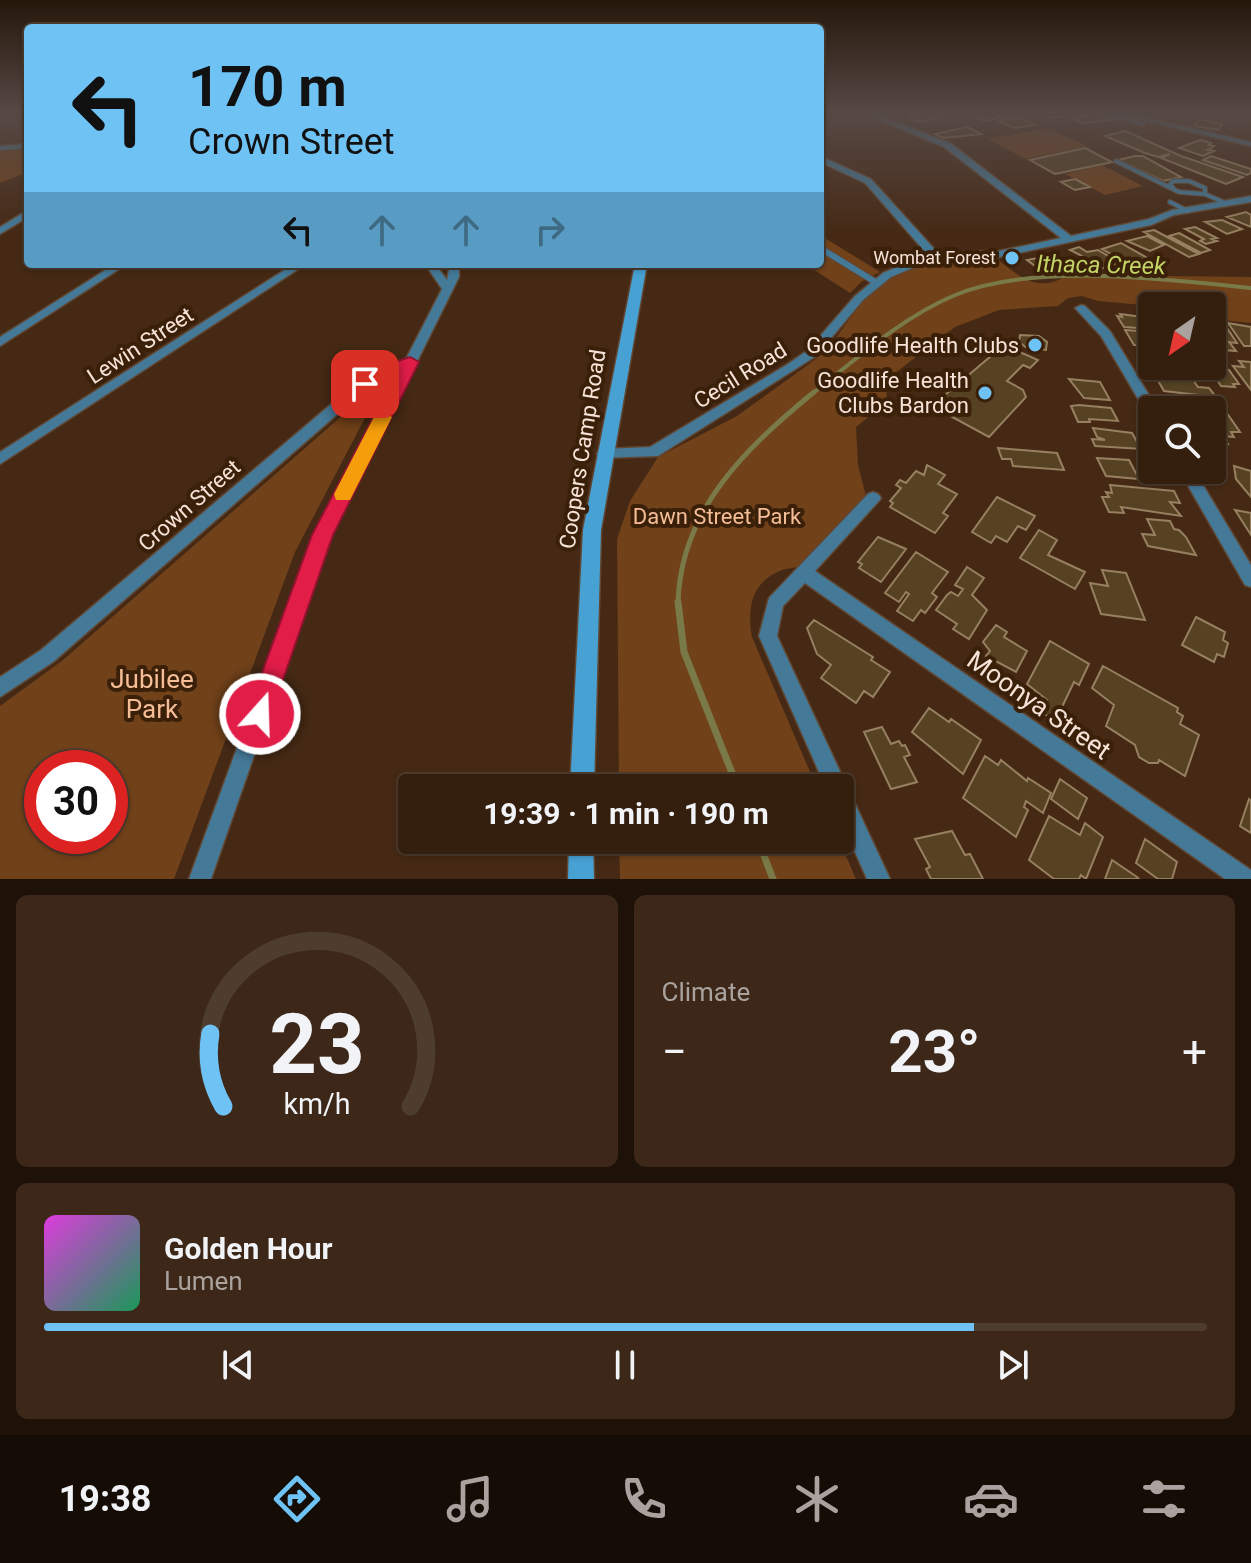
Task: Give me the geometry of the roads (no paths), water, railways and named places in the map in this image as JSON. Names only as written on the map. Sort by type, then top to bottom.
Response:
[{"type":"main road","name":"Coopers Camp Road","points":[[583,774],[592,530],[640,268]]},
{"type":"main road","points":[[581,854],[581,879]]},
{"type":"street","points":[[957,153],[1067,238]]},
{"type":"street","points":[[824,161],[865,179],[934,255]]},
{"type":"street","points":[[824,168],[878,195]]},
{"type":"street","name":"Cecil Road","points":[[604,454],[653,452],[812,353],[859,298],[887,275],[934,255],[999,254],[1167,220],[1186,212],[1251,197]]},
{"type":"street","points":[[0,231],[24,216]]},
{"type":"street","points":[[0,342],[116,268]]},
{"type":"street","name":"Lewin Street","points":[[0,459],[295,268]]},
{"type":"street","points":[[433,268],[448,289]]},
{"type":"street","points":[[200,879],[323,535],[448,289],[455,274],[451,268]]},
{"type":"street","points":[[1081,308],[1106,334],[1143,396]]},
{"type":"street","points":[[0,333],[43,315]]},
{"type":"street","name":"Crown Street","points":[[0,688],[47,656],[360,387],[381,372],[410,362]]},
{"type":"street","points":[[1194,484],[1251,580]]},
{"type":"street","points":[[831,774],[768,636],[775,603],[873,498]]},
{"type":"street","name":"Moonya Street","points":[[804,573],[1244,879]]},
{"type":"street","points":[[854,825],[879,879]]},
{"type":"lane","points":[[1116,161],[1191,195],[1205,194],[1223,202]]},
{"type":"lane","points":[[1173,188],[1170,185],[1173,181],[1189,181],[1205,188],[1205,194]]},
{"type":"lane","points":[[1170,202],[1186,212]]},
{"type":"lane","points":[[824,250],[877,283]]},
{"type":"waterway","name":"Ithaca Creek","points":[[812,394],[879,340],[915,316],[953,296],[985,286],[1021,279],[1100,276],[1251,288]]},
{"type":"waterway","name":"Ithaca Creek","points":[[678,603],[682,570],[704,510],[742,459],[814,392]]},
{"type":"waterway","name":"Ithaca Creek","points":[[678,603],[684,652],[732,774]]},
{"type":"waterway","name":"Ithaca Creek","points":[[763,854],[773,879]]},
{"type":"place","name":"Wombat Forest","points":[[1012,258]]},
{"type":"place","name":"Goodlife Health Clubs","points":[[1035,345]]},
{"type":"place","name":"Goodlife Health Clubs Bardon","points":[[985,393]]},
{"type":"park label","name":"Dawn Street Park","points":[[717,516]]},
{"type":"park label","name":"Jubilee Park","points":[[152,694]]}]
